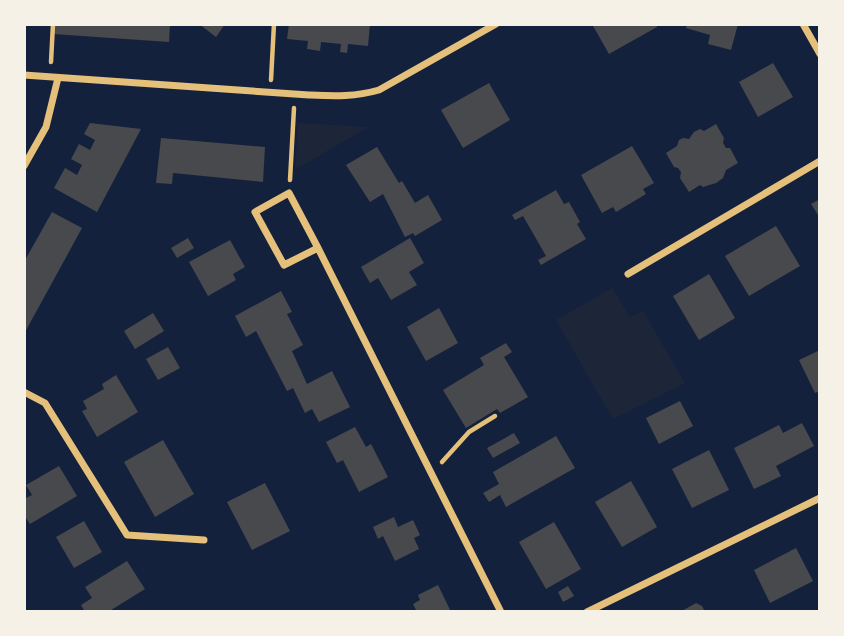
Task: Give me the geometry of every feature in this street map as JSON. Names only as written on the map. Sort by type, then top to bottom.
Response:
[{"type":"street","points":[[24,75],[345,97],[379,90],[496,24]]},
{"type":"street","points":[[803,24],[820,54]]},
{"type":"street","points":[[24,166],[46,127],[54,77]]},
{"type":"street","points":[[628,274],[820,161]]},
{"type":"street","points":[[318,248],[284,265],[255,212],[289,193],[318,248],[501,611]]},
{"type":"street","points":[[24,392],[45,403],[127,535],[204,540]]},
{"type":"street","points":[[587,611],[820,498]]},
{"type":"path","points":[[53,24],[54,77]]},
{"type":"path","points":[[270,91],[274,24]]},
{"type":"path","points":[[289,193],[295,93]]},
{"type":"path","points":[[430,471],[444,460],[469,432],[495,416]]},
{"type":"shaded area","points":[[298,123],[368,127],[295,170]]},
{"type":"shaded area","points":[[612,288],[630,317],[643,311],[685,383],[613,419],[556,320]]},
{"type":"building","points":[[54,24],[170,24],[169,42],[53,34]]},
{"type":"building","points":[[199,24],[225,24],[216,37]]},
{"type":"building","points":[[289,24],[370,24],[368,46],[348,44],[347,53],[340,52],[341,44],[321,42],[320,51],[307,49],[308,41],[287,39]]},
{"type":"building","points":[[592,24],[656,24],[657,27],[609,54]]},
{"type":"building","points":[[687,24],[738,24],[731,50],[708,44],[710,35],[686,28]]},
{"type":"building","points":[[773,63],[793,97],[758,117],[739,82]]},
{"type":"building","points":[[489,83],[510,120],[463,148],[441,110]]},
{"type":"building","points":[[90,123],[141,129],[97,212],[54,188],[65,168],[77,175],[82,165],[71,159],[79,144],[90,150],[95,140],[84,134]]},
{"type":"building","points":[[716,124],[724,138],[723,143],[726,148],[730,148],[738,163],[726,170],[723,178],[716,183],[703,187],[700,185],[689,192],[680,178],[681,172],[674,167],[666,153],[677,146],[679,140],[689,139],[694,132],[700,129],[704,131]]},
{"type":"building","points":[[161,138],[265,147],[263,182],[173,173],[172,184],[156,183]]},
{"type":"building","points":[[632,146],[654,183],[643,189],[646,194],[616,212],[613,207],[602,213],[581,175]]},
{"type":"building","points":[[377,147],[415,203],[428,195],[442,220],[415,236],[413,233],[405,237],[383,194],[370,202],[346,165]]},
{"type":"building","points":[[556,190],[564,204],[569,202],[586,239],[541,265],[538,260],[546,256],[523,216],[515,220],[512,215]]},
{"type":"building","points":[[820,199],[820,218],[811,204]]},
{"type":"building","points":[[52,212],[82,228],[24,334],[24,262]]},
{"type":"building","points":[[776,226],[800,266],[749,296],[725,256]]},
{"type":"building","points":[[188,238],[194,248],[177,258],[171,248]]},
{"type":"building","points":[[410,238],[424,263],[409,272],[417,285],[391,300],[378,278],[370,283],[361,267]]},
{"type":"building","points":[[230,240],[245,267],[233,274],[236,280],[208,296],[189,262]]},
{"type":"building","points":[[709,274],[735,318],[699,340],[673,296]]},
{"type":"building","points":[[281,291],[292,312],[287,314],[303,345],[292,351],[307,384],[332,371],[350,407],[319,422],[312,409],[305,413],[293,388],[287,391],[256,331],[246,337],[235,316]]},
{"type":"building","points":[[439,308],[458,343],[426,361],[407,327]]},
{"type":"building","points":[[153,313],[164,331],[135,349],[124,331]]},
{"type":"building","points":[[506,343],[512,352],[504,357],[528,397],[500,413],[497,409],[466,428],[443,390],[484,365],[480,358]]},
{"type":"building","points":[[168,347],[180,368],[158,380],[146,359]]},
{"type":"building","points":[[820,350],[820,391],[815,393],[799,360]]},
{"type":"building","points":[[116,375],[138,412],[97,437],[82,411],[87,409],[83,401],[104,389],[102,384]]},
{"type":"building","points":[[680,401],[693,426],[659,444],[646,418]]},
{"type":"building","points":[[802,423],[814,446],[776,466],[781,476],[754,489],[734,448],[779,425],[783,433]]},
{"type":"building","points":[[355,427],[366,447],[371,444],[388,477],[359,492],[343,460],[337,463],[326,442]]},
{"type":"building","points":[[514,433],[520,443],[493,458],[487,448]]},
{"type":"building","points":[[556,436],[575,468],[506,507],[500,495],[489,502],[483,493],[499,484],[493,472]]},
{"type":"building","points":[[163,440],[194,494],[155,517],[124,462]]},
{"type":"building","points":[[709,450],[729,490],[692,508],[672,469]]},
{"type":"building","points":[[59,466],[77,496],[30,524],[24,515],[24,499],[32,495],[26,485]]},
{"type":"building","points":[[631,481],[657,527],[622,547],[595,502]]},
{"type":"building","points":[[265,483],[290,531],[252,550],[227,502]]},
{"type":"building","points":[[394,517],[398,527],[413,520],[420,535],[414,538],[419,549],[395,561],[383,536],[378,539],[373,527]]},
{"type":"building","points":[[84,521],[102,552],[74,568],[56,537]]},
{"type":"building","points":[[554,522],[581,569],[546,589],[519,542]]},
{"type":"building","points":[[796,548],[813,581],[770,603],[754,570]]},
{"type":"building","points":[[127,561],[145,589],[108,612],[85,612],[81,605],[92,598],[85,587]]},
{"type":"building","points":[[438,585],[451,612],[417,612],[413,604],[420,600],[418,595]]},
{"type":"building","points":[[568,586],[574,596],[563,602],[558,592]]},
{"type":"building","points":[[696,603],[702,606],[705,612],[680,612]]}]
